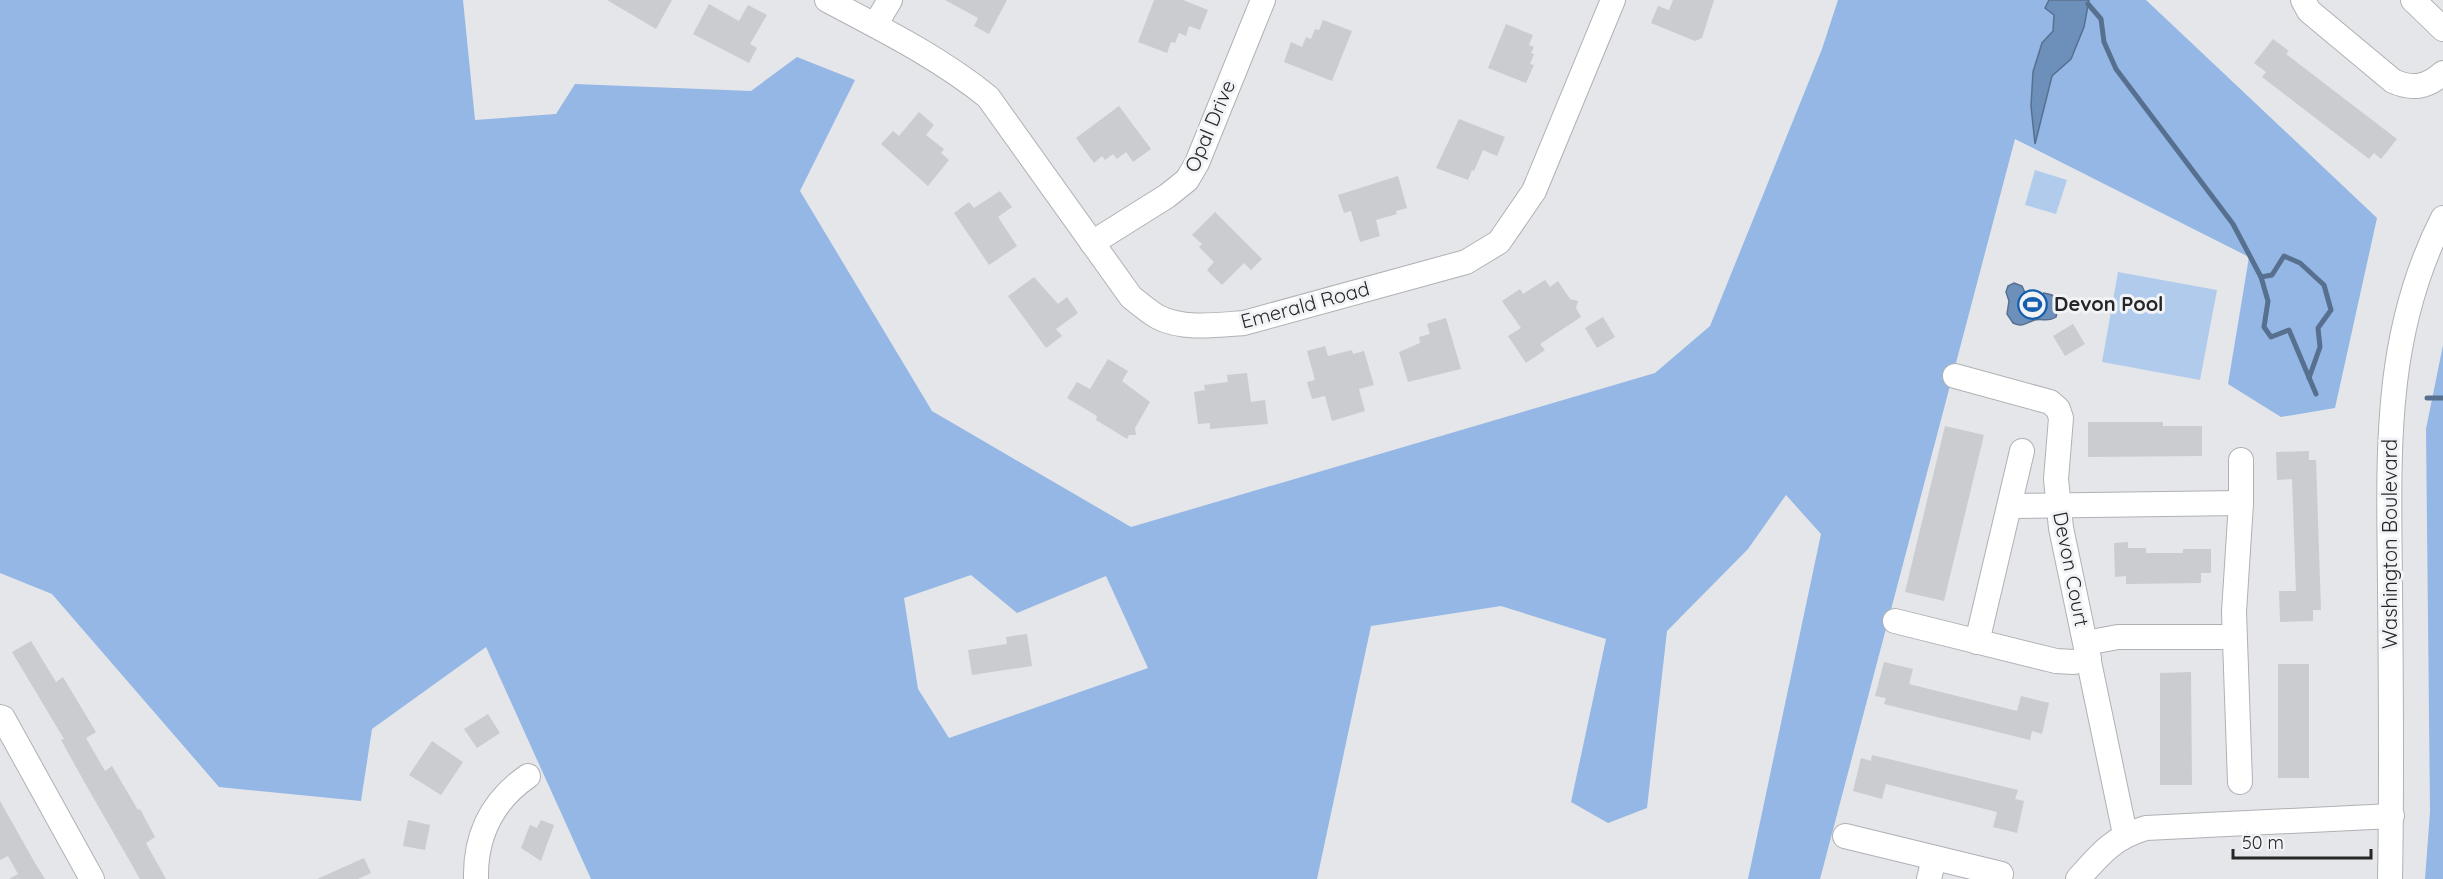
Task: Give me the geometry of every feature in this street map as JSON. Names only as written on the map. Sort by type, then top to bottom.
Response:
[{"type":"street","name":"Emerald Road","points":[[827,0],[962,76],[988,97],[1131,297],[1159,318],[1185,324],[1204,325],[1244,323],[1466,261],[1499,243],[1534,191],[1613,0]]},
{"type":"street","points":[[875,25],[890,0]]},
{"type":"street","name":"Opal Drive","points":[[1092,243],[1167,196],[1187,180],[1197,163],[1263,0]]},
{"type":"street","points":[[2302,0],[2309,11],[2393,81],[2406,87],[2420,87],[2433,82],[2443,73]]},
{"type":"street","points":[[2413,0],[2443,29]]},
{"type":"street","name":"Washington Boulevard","points":[[2390,879],[2392,816],[2389,493],[2391,402],[2396,361],[2415,286],[2426,254],[2443,218]]},
{"type":"street","name":"Devon Court","points":[[1955,376],[2050,402],[2058,409],[2061,418],[2056,480],[2058,506],[2125,834]]},
{"type":"street","points":[[1977,642],[2022,451]]},
{"type":"street","points":[[2240,782],[2234,637],[2241,460]]},
{"type":"street","points":[[2010,506],[2241,503]]},
{"type":"street","points":[[1895,621],[2056,661],[2074,662],[2087,651],[2118,637],[2234,637]]},
{"type":"street","points":[[0,717],[3,718],[92,879]]},
{"type":"street","points":[[476,879],[475,860],[479,840],[488,817],[501,799],[528,776]]},
{"type":"street","points":[[2078,879],[2099,856],[2125,834],[2146,828],[2392,816]]},
{"type":"street","points":[[1845,836],[1931,868],[2001,874]]},
{"type":"shaded area","points":[[0,0],[463,0],[475,120],[556,114],[575,84],[751,91],[797,57],[855,80],[800,191],[932,411],[1131,527],[1655,373],[1710,326],[1822,49],[1838,0],[2146,0],[2377,218],[2335,408],[2281,417],[2228,384],[2249,257],[2015,139],[1820,879],[1748,879],[1821,534],[1786,495],[1748,549],[1667,631],[1647,808],[1608,823],[1571,802],[1606,639],[1501,606],[1371,626],[1317,879],[591,879],[486,647],[372,729],[361,801],[219,787],[52,594],[0,573]],"holes":[[[971,575],[1017,613],[1106,576],[1148,668],[949,738],[918,689],[904,598]]]},
{"type":"shaded area","points":[[2049,0],[2089,0],[2084,27],[2071,59],[2052,76],[2035,144],[2031,106],[2033,72],[2042,43],[2053,31],[2054,15],[2045,8]]},
{"type":"shaded area","points":[[2035,170],[2067,180],[2056,214],[2025,205]]},
{"type":"shaded area","points":[[2118,272],[2217,290],[2200,380],[2102,362]]},
{"type":"shaded area","name":"Devon Pool","points":[[2014,283],[2022,286],[2026,295],[2033,299],[2044,293],[2052,295],[2059,303],[2056,317],[2021,325],[2013,323],[2007,314],[2009,301],[2006,292],[2008,286]]},
{"type":"shaded area","points":[[2443,345],[2443,879],[2425,879],[2430,812],[2426,429]]},
{"type":"building","points":[[607,0],[672,0],[656,29]]},
{"type":"building","points":[[945,0],[1007,0],[989,34],[974,26],[978,18]]},
{"type":"building","points":[[1154,0],[1183,0],[1208,10],[1200,30],[1189,26],[1186,36],[1179,33],[1175,43],[1171,42],[1167,53],[1138,42]]},
{"type":"building","points":[[1673,0],[1714,0],[1702,38],[1695,41],[1651,23],[1658,6],[1669,10]]},
{"type":"building","points":[[709,4],[739,21],[748,5],[767,15],[750,44],[757,48],[749,63],[693,34]]},
{"type":"building","points":[[1323,20],[1352,31],[1332,81],[1284,62],[1291,42],[1302,47],[1306,37],[1311,39],[1315,29],[1319,30]]},
{"type":"building","points":[[1506,24],[1533,35],[1529,45],[1534,47],[1530,64],[1534,65],[1526,83],[1488,68]]},
{"type":"building","points":[[2273,39],[2289,51],[2286,54],[2397,139],[2381,159],[2374,153],[2369,159],[2262,77],[2266,72],[2254,63]]},
{"type":"building","points":[[1119,106],[1151,149],[1133,162],[1126,152],[1117,159],[1113,154],[1105,160],[1102,156],[1094,163],[1076,138]]},
{"type":"building","points":[[919,112],[934,125],[926,135],[944,149],[941,153],[949,160],[928,186],[881,144],[893,131],[899,136]]},
{"type":"building","points":[[1459,119],[1505,137],[1497,156],[1483,150],[1468,180],[1436,168]]},
{"type":"building","points":[[1398,176],[1407,208],[1396,211],[1397,214],[1376,220],[1380,236],[1360,242],[1351,211],[1344,213],[1338,195]]},
{"type":"building","points":[[1000,191],[1012,207],[998,217],[1017,246],[989,265],[954,213],[969,202],[974,208]]},
{"type":"building","points":[[1215,212],[1262,259],[1251,270],[1244,263],[1222,285],[1207,270],[1214,262],[1199,247],[1202,244],[1192,235]]},
{"type":"building","points":[[1034,277],[1058,304],[1067,297],[1078,313],[1056,329],[1062,336],[1046,348],[1008,296]]},
{"type":"building","points":[[1545,280],[1550,287],[1558,281],[1570,299],[1578,301],[1576,308],[1581,317],[1540,344],[1545,350],[1526,363],[1508,336],[1521,328],[1502,301],[1520,289],[1523,294]]},
{"type":"building","points":[[1603,317],[1615,337],[1597,348],[1585,328]]},
{"type":"building","points":[[1446,318],[1461,369],[1408,382],[1399,352],[1420,343],[1419,337],[1430,334],[1427,324]]},
{"type":"building","points":[[2073,324],[2085,344],[2065,356],[2053,336]]},
{"type":"building","points":[[1325,346],[1328,356],[1352,350],[1353,354],[1364,351],[1374,385],[1359,389],[1365,411],[1332,421],[1325,396],[1312,399],[1307,382],[1315,380],[1307,351]]},
{"type":"building","points":[[1108,359],[1128,371],[1122,381],[1150,402],[1135,428],[1136,435],[1129,435],[1127,439],[1096,420],[1097,416],[1067,398],[1077,382],[1090,389]]},
{"type":"building","points":[[1247,373],[1251,402],[1265,400],[1268,424],[1210,429],[1210,423],[1198,424],[1194,392],[1205,390],[1204,385],[1228,382],[1227,375]]},
{"type":"building","points":[[2088,422],[2163,422],[2163,426],[2202,426],[2202,456],[2088,457]]},
{"type":"building","points":[[1945,426],[1984,435],[1944,601],[1905,592]]},
{"type":"building","points":[[2309,451],[2309,460],[2316,460],[2321,610],[2313,610],[2313,621],[2280,622],[2279,591],[2296,591],[2292,479],[2277,480],[2276,452]]},
{"type":"building","points":[[2128,542],[2128,548],[2146,548],[2146,553],[2183,553],[2183,549],[2211,549],[2211,573],[2201,573],[2201,583],[2126,584],[2126,576],[2115,577],[2114,543]]},
{"type":"building","points":[[1027,634],[1032,666],[972,675],[968,650],[1007,644],[1006,637]]},
{"type":"building","points":[[31,641],[56,682],[63,677],[96,732],[86,738],[105,771],[112,766],[138,810],[140,809],[155,837],[146,843],[166,879],[140,879],[86,785],[61,740],[64,739],[12,652]]},
{"type":"building","points":[[1884,662],[1913,669],[1909,684],[2017,711],[2021,696],[2049,703],[2042,734],[2032,731],[2030,740],[1884,704],[1886,698],[1875,696]]},
{"type":"building","points":[[2278,664],[2309,664],[2309,778],[2278,778]]},
{"type":"building","points":[[2191,672],[2192,785],[2160,785],[2160,673]]},
{"type":"building","points":[[488,714],[500,733],[477,748],[464,729]]},
{"type":"building","points":[[432,741],[463,762],[441,795],[409,775]]},
{"type":"building","points":[[1872,755],[2018,790],[2015,799],[2024,801],[2017,833],[1993,827],[1997,812],[1886,784],[1882,799],[1853,791],[1861,758],[1871,761]]},
{"type":"building","points":[[0,801],[45,879],[9,879],[18,874],[8,856],[0,860]]},
{"type":"building","points":[[408,820],[430,825],[425,850],[403,846]]},
{"type":"building","points":[[541,820],[554,825],[541,861],[521,848],[530,825],[537,828]]},
{"type":"building","points":[[364,858],[371,873],[358,879],[317,879]]},
{"type":"waterway","points":[[2088,4],[2101,19],[2104,42],[2116,69],[2233,224],[2261,277],[2268,301],[2264,327],[2271,337],[2289,330],[2316,394]]},
{"type":"waterway","points":[[2261,277],[2272,275],[2284,256],[2300,263],[2324,285],[2331,310],[2318,328],[2320,347],[2309,378]]},
{"type":"waterway","points":[[2427,398],[2443,398]]},
{"type":"place","name":"Devon Pool","points":[[2033,304]]}]
